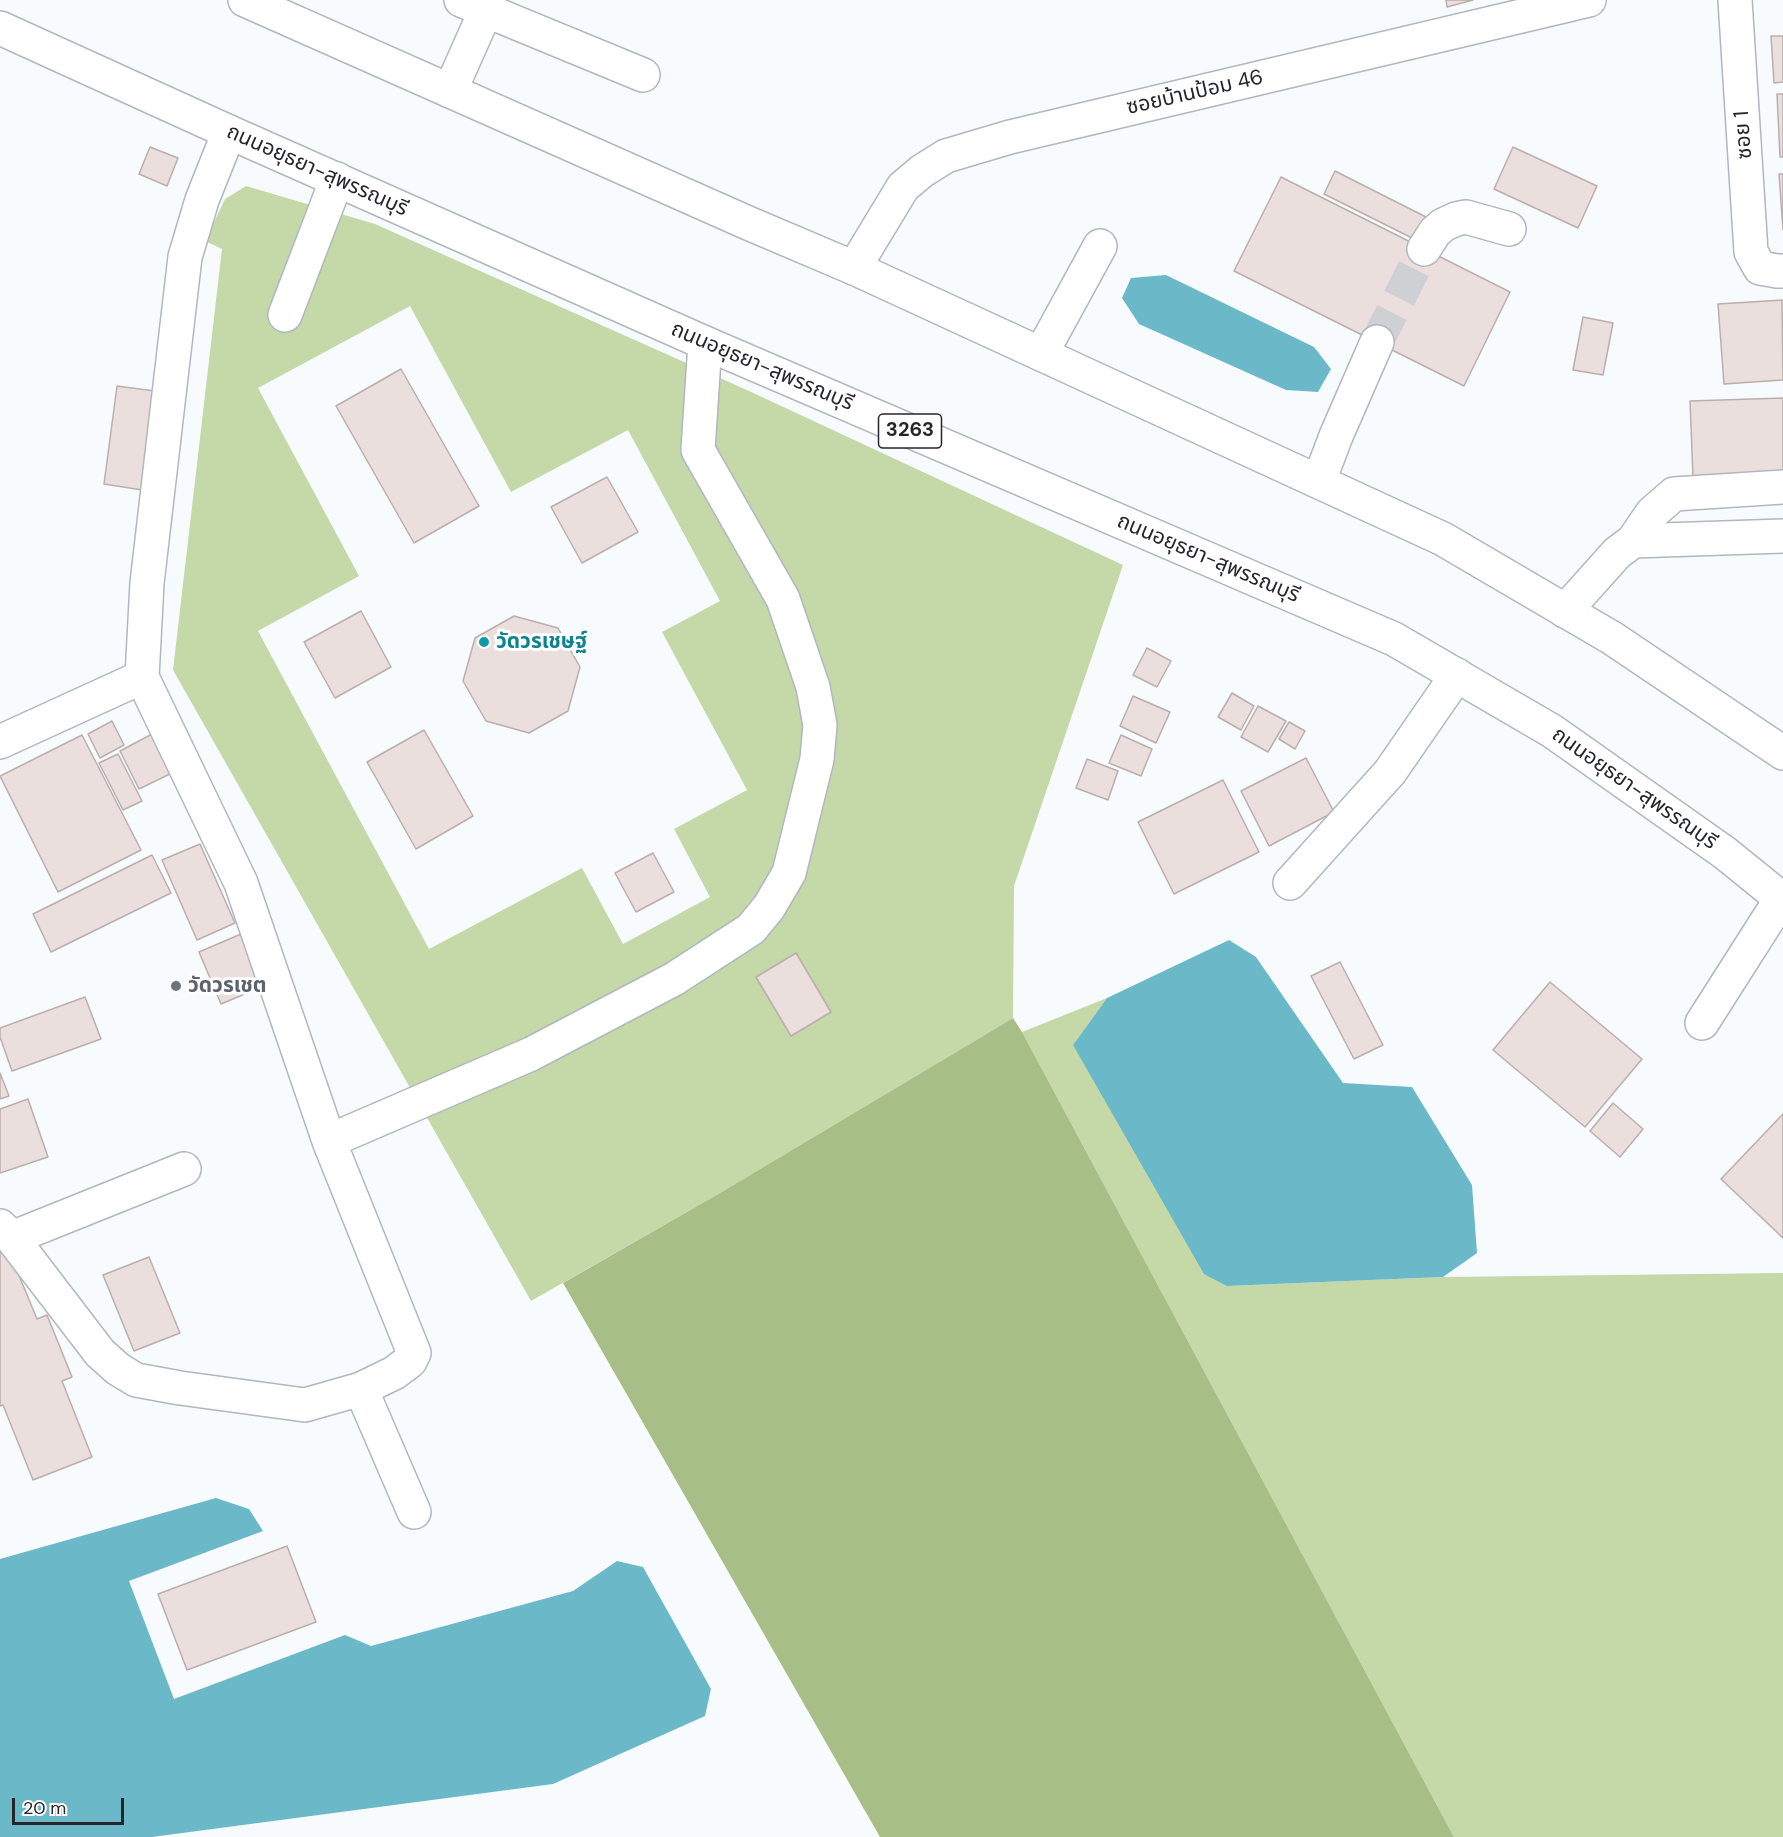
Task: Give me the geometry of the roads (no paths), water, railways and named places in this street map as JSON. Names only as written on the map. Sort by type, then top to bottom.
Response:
[{"type":"main road","points":[[245,0],[280,8],[450,92],[748,224],[854,268],[1443,539],[1612,638],[1783,753]]},
{"type":"main road","name":"ซอยบ้านป้อม 46","points":[[854,268],[903,186],[946,156],[1010,137],[1589,0]]},
{"type":"main road","name":"ซอย 1","points":[[1735,0],[1751,252],[1772,269]]},
{"type":"main road","points":[[450,92],[473,5],[643,75]]},
{"type":"main road","name":"ถนนอยุธยา-สุพรรณบุรี","points":[[0,28],[705,343],[1394,639],[1552,731],[1725,854],[1782,899]]},
{"type":"main road","points":[[184,1169],[6,1232],[100,1353],[118,1369],[136,1380],[180,1389],[305,1405],[361,1389],[394,1373],[410,1360],[414,1353],[329,1141],[241,883],[142,677],[147,583],[184,257],[202,200],[229,132]]},
{"type":"main road","points":[[285,315],[336,179]]},
{"type":"main road","points":[[1424,249],[1435,232],[1443,225],[1466,216],[1509,229]]},
{"type":"main road","points":[[1041,354],[1100,246]]},
{"type":"main road","points":[[1319,481],[1377,342]]},
{"type":"main road","points":[[329,1141],[531,1054],[674,979],[751,929],[769,907],[789,873],[816,759],[820,725],[813,687],[783,599],[698,450],[705,343]]},
{"type":"main road","points":[[1565,611],[1617,553],[1633,541],[1652,513],[1674,494],[1783,487]]},
{"type":"main road","points":[[1633,541],[1783,536]]},
{"type":"main road","points":[[1290,883],[1390,772],[1456,675]]},
{"type":"main road","points":[[0,742],[142,677]]},
{"type":"main road","points":[[1702,1023],[1782,899]]},
{"type":"main road","points":[[361,1389],[414,1512]]},
{"type":"water","points":[[1166,275],[1314,347],[1331,369],[1318,392],[1286,390],[1139,324],[1122,298],[1131,278]]},
{"type":"water","points":[[1229,940],[1256,957],[1343,1083],[1412,1087],[1472,1185],[1477,1253],[1443,1277],[1227,1286],[1204,1274],[1073,1045],[1107,998]]},
{"type":"water","points":[[216,1498],[249,1509],[263,1531],[129,1581],[174,1699],[345,1635],[371,1646],[573,1591],[617,1561],[643,1567],[711,1689],[705,1716],[553,1784],[152,1837],[0,1837],[0,1559]]},
{"type":"tunnel","points":[[1377,342],[1424,249]]},
{"type":"place","name":"วัดวรเชษฐ์","points":[[484,642]]},
{"type":"place","name":"วัดวรเชต","points":[[176,986]]}]
